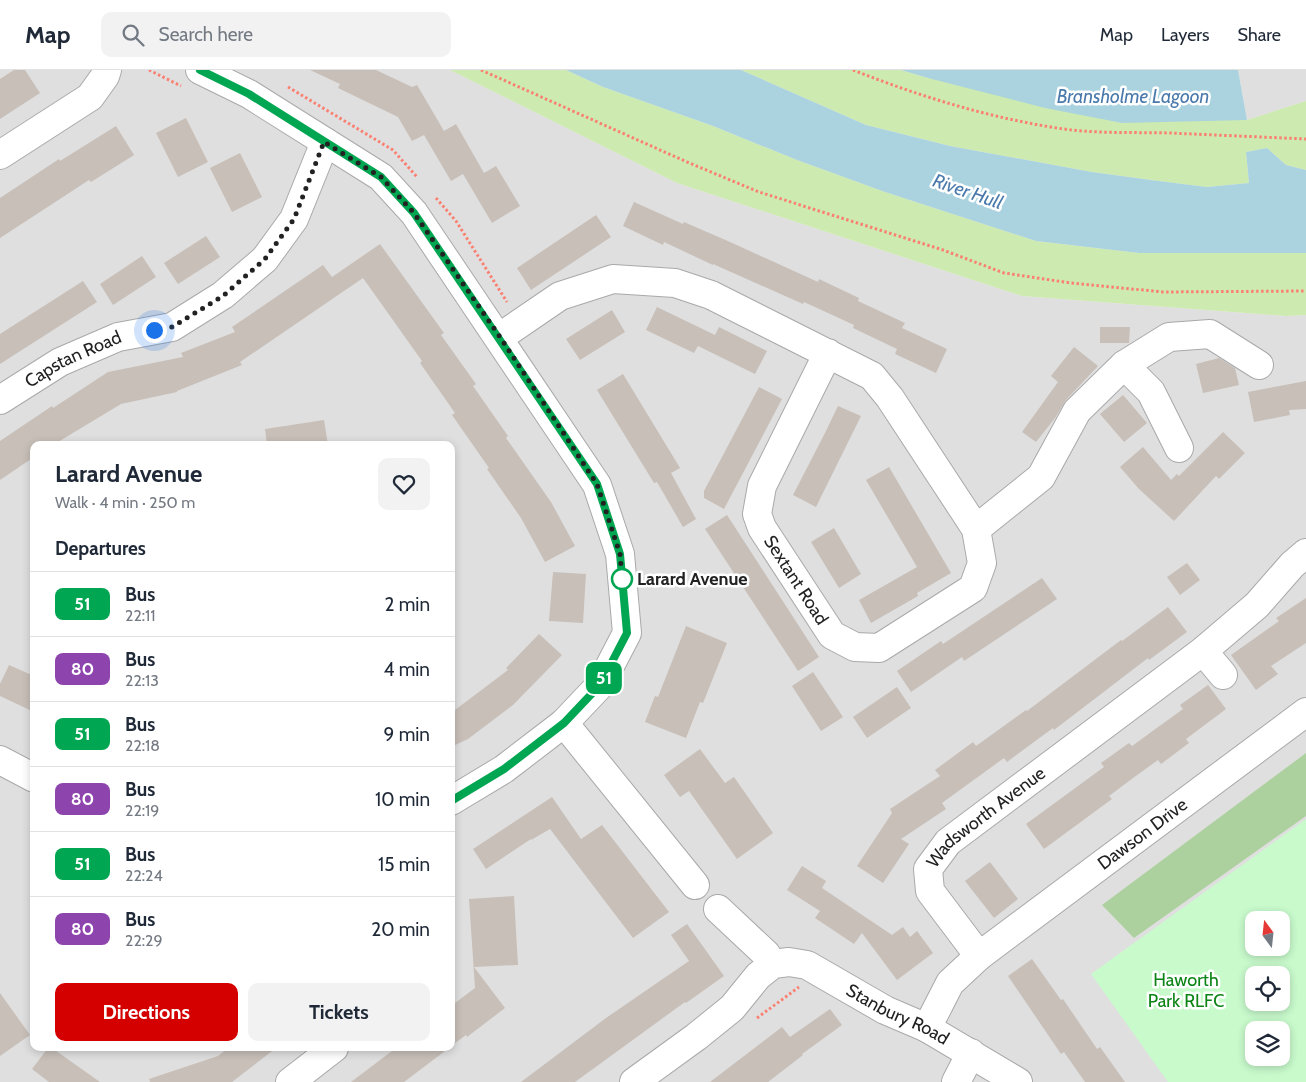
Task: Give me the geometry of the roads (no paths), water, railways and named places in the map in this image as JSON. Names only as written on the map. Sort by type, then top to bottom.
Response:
[{"type":"street","points":[[0,155],[90,97],[105,76],[107,70]]},
{"type":"street","points":[[200,70],[249,94],[381,177],[414,213],[500,337],[597,484],[620,554],[627,633],[600,685],[564,723],[504,769],[455,799]]},
{"type":"street","name":"Capstan Road","points":[[0,400],[60,362],[118,336],[172,327],[223,296],[265,259],[294,219],[324,142]]},
{"type":"street","name":"Sextant Road","points":[[500,337],[560,296],[613,279],[675,283],[711,295],[828,353],[872,376],[890,398],[976,529],[982,563],[973,588],[879,648],[855,647],[832,635],[762,528],[757,514],[762,486],[828,353]]},
{"type":"street","points":[[976,529],[1041,477],[1077,410],[1124,366],[1169,337],[1210,334],[1259,365]]},
{"type":"street","points":[[1124,366],[1151,392],[1179,448]]},
{"type":"street","name":"Wadsworth Avenue","points":[[979,956],[930,890],[928,869],[948,842],[1203,652],[1257,605],[1292,565],[1306,553]]},
{"type":"street","points":[[1203,652],[1223,675]]},
{"type":"street","name":"Dawson Drive","points":[[979,956],[1306,712]]},
{"type":"street","points":[[564,723],[696,885]]},
{"type":"street","points":[[0,760],[30,776]]},
{"type":"street","points":[[634,1082],[732,1008],[758,976],[773,964],[766,954],[718,909]]},
{"type":"street","points":[[927,1028],[950,983],[979,956]]},
{"type":"street","name":"Stanbury Road","points":[[773,964],[789,962],[806,965],[885,1010],[927,1028],[1018,1082]]},
{"type":"street","points":[[290,1082],[330,1051]]},
{"type":"street","points":[[956,1082],[970,1053]]},
{"type":"water","name":"River Hull","points":[[566,70],[741,70],[866,125],[950,146],[1092,172],[1207,187],[1249,183],[1246,152],[1267,148],[1286,165],[1306,170],[1306,253],[1139,253],[1036,241],[885,192],[797,160],[713,126],[603,87]]},
{"type":"water","name":"Bransholme Lagoon","points":[[901,70],[1238,70],[1247,120],[1122,123],[1045,108]]},
{"type":"place","name":"Larard Avenue","points":[[622,579]]},
{"type":"park label","name":"Haworth Park RLFC","points":[[1186,990]]}]
